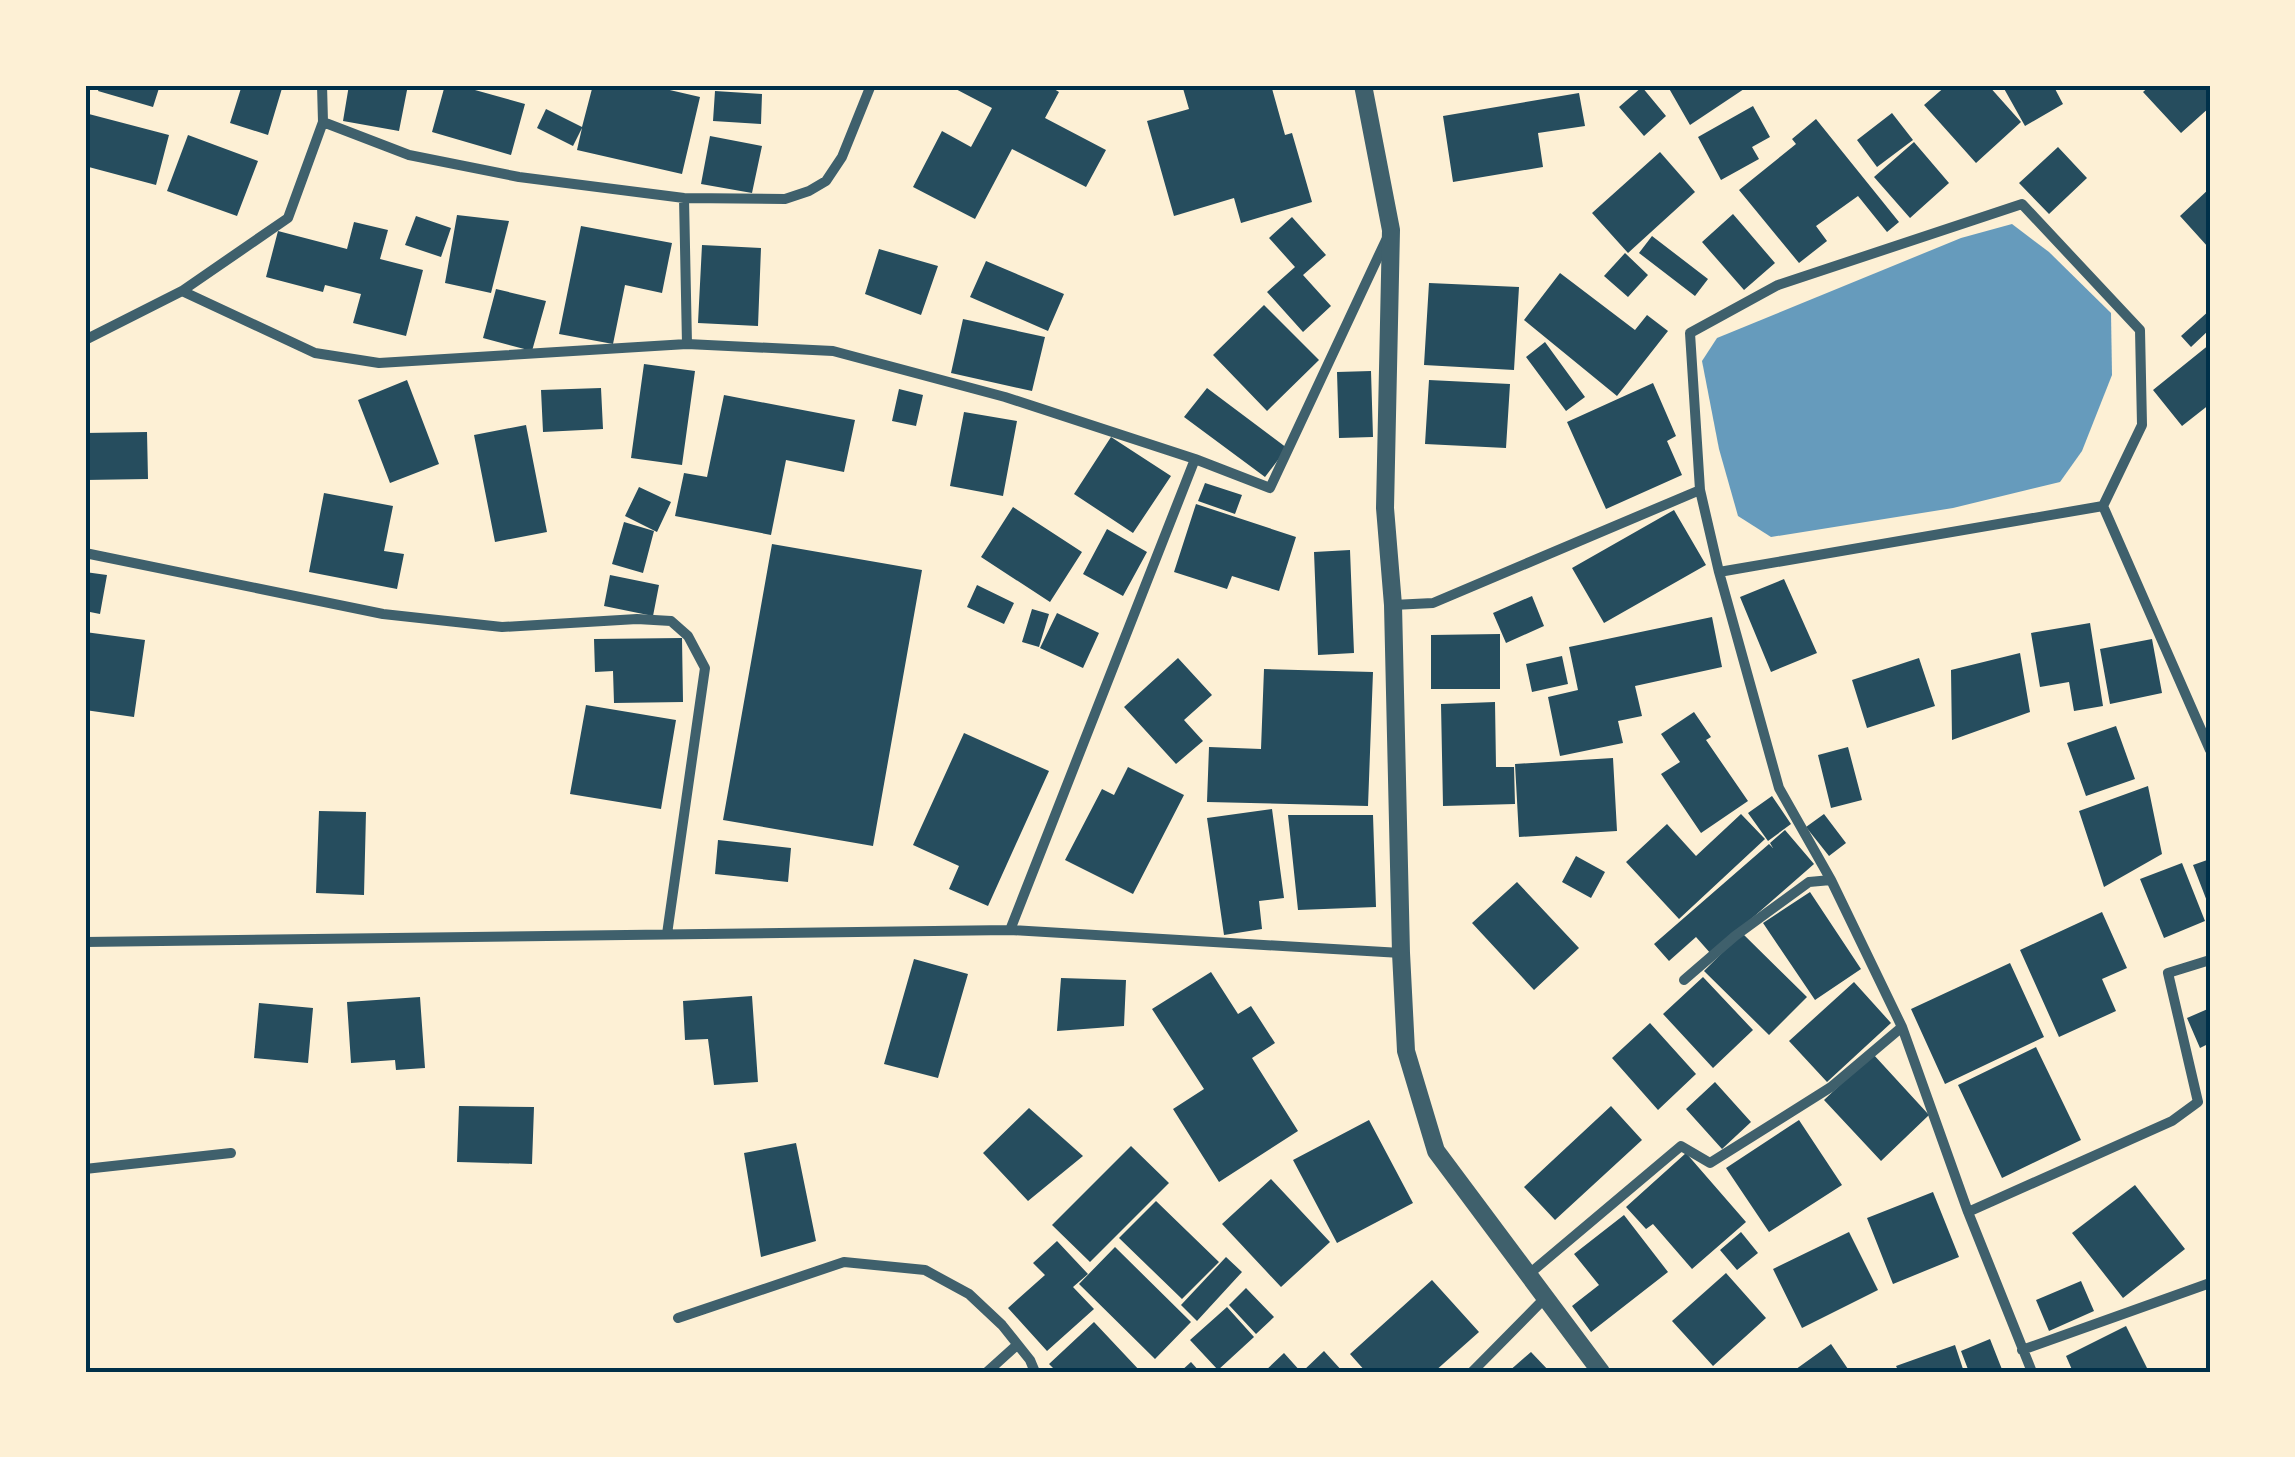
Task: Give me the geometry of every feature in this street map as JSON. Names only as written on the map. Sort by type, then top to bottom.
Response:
[{"type":"street","points":[[85,340],[182,291],[288,218],[322,122],[322,85]]},
{"type":"street","points":[[322,122],[409,156],[519,176],[684,198],[785,199],[809,192],[826,181],[842,157],[871,85]]},
{"type":"street","points":[[1363,85],[1391,230],[1385,508],[1394,605],[1400,952],[1406,1051],[1436,1151],[1601,1372]]},
{"type":"street","points":[[684,198],[687,344]]},
{"type":"street","points":[[2032,1372],[1968,1212],[1902,1027],[1830,880],[1779,788],[1700,490],[1690,333],[1778,285],[2022,204],[2140,330],[2142,424],[2103,506],[2210,750]]},
{"type":"street","points":[[182,291],[315,353],[379,363],[687,344],[833,351],[1005,396],[1270,488],[1391,230]]},
{"type":"street","points":[[1010,930],[1195,459]]},
{"type":"street","points":[[1394,605],[1433,603],[1700,490]]},
{"type":"street","points":[[1719,572],[2103,506]]},
{"type":"street","points":[[85,554],[383,614],[502,627],[637,619],[672,621],[688,636],[705,668],[667,934]]},
{"type":"street","points":[[1684,980],[1735,936],[1809,882],[1830,880]]},
{"type":"street","points":[[85,942],[1010,930],[1400,952]]},
{"type":"street","points":[[1968,1212],[2172,1121],[2198,1102],[2168,973],[2210,960]]},
{"type":"street","points":[[1529,1274],[1682,1146],[1710,1163],[1831,1087],[1902,1027]]},
{"type":"street","points":[[85,1169],[231,1154]]},
{"type":"street","points":[[678,1318],[844,1262],[925,1270],[970,1294],[1018,1345],[1035,1372]]},
{"type":"street","points":[[2022,1350],[2210,1283]]},
{"type":"street","points":[[1472,1372],[1545,1298]]},
{"type":"street","points":[[987,1372],[1018,1345]]},
{"type":"water","points":[[2012,224],[2049,252],[2111,313],[2112,375],[2082,451],[2060,482],[1953,508],[1771,537],[1738,516],[1719,449],[1702,361],[1717,338],[1961,238]]},
{"type":"building","points":[[100,85],[160,85],[153,107],[98,91]]},
{"type":"building","points":[[242,85],[283,85],[268,135],[230,123]]},
{"type":"building","points":[[349,85],[408,85],[399,131],[343,121]]},
{"type":"building","points":[[445,85],[525,104],[511,155],[432,132]]},
{"type":"building","points":[[593,85],[648,85],[700,97],[682,174],[577,150],[582,128],[573,146],[537,128],[546,109],[582,127]]},
{"type":"building","points":[[948,85],[1056,85],[1054,89],[1059,92],[1045,118],[1106,150],[1086,187],[1012,149],[975,219],[913,187],[942,131],[971,147],[992,108]]},
{"type":"building","points":[[1182,85],[1271,85],[1285,135],[1292,133],[1312,202],[1241,223],[1234,198],[1174,216],[1147,121],[1189,109]]},
{"type":"building","points":[[1667,85],[1750,85],[1690,125]]},
{"type":"building","points":[[1947,85],[1988,85],[2021,122],[1976,163],[1924,105]]},
{"type":"building","points":[[2002,85],[2053,85],[2063,104],[2025,126]]},
{"type":"building","points":[[2151,85],[2210,85],[2210,107],[2181,133],[2143,92]]},
{"type":"building","points":[[1642,87],[1666,116],[1644,136],[1619,107]]},
{"type":"building","points":[[715,91],[762,94],[761,124],[713,121]]},
{"type":"building","points":[[1579,93],[1585,126],[1538,133],[1543,167],[1453,182],[1443,116]]},
{"type":"building","points":[[1753,106],[1770,137],[1752,147],[1759,159],[1721,180],[1698,137]]},
{"type":"building","points":[[85,113],[169,135],[156,185],[85,166]]},
{"type":"building","points":[[1892,113],[1913,140],[1877,167],[1857,140]]},
{"type":"building","points":[[1816,119],[1899,222],[1887,232],[1858,196],[1816,226],[1827,241],[1799,263],[1739,190],[1796,144],[1792,139]]},
{"type":"building","points":[[188,135],[258,161],[237,216],[167,191]]},
{"type":"building","points":[[710,136],[762,146],[752,193],[701,184]]},
{"type":"building","points":[[1914,142],[1949,183],[1910,218],[1874,177]]},
{"type":"building","points":[[2058,147],[2087,178],[2049,214],[2019,183]]},
{"type":"building","points":[[1660,152],[1695,192],[1628,253],[1592,213]]},
{"type":"building","points":[[2210,188],[2210,245],[2208,247],[2180,216]]},
{"type":"building","points":[[1733,214],[1775,263],[1744,290],[1702,242]]},
{"type":"building","points":[[457,215],[509,221],[491,293],[445,283]]},
{"type":"building","points":[[416,216],[451,228],[441,257],[405,245]]},
{"type":"building","points":[[1292,217],[1326,255],[1303,275],[1331,306],[1303,332],[1267,292],[1295,267],[1269,238]]},
{"type":"building","points":[[354,222],[388,230],[380,259],[423,270],[406,336],[353,323],[361,294],[325,285],[323,292],[266,277],[278,231],[347,249]]},
{"type":"building","points":[[581,226],[672,243],[662,293],[625,285],[613,344],[559,334]]},
{"type":"building","points":[[1652,236],[1708,279],[1695,296],[1639,253]]},
{"type":"building","points":[[702,245],[761,248],[758,326],[698,323]]},
{"type":"building","points":[[879,249],[938,266],[921,315],[865,294]]},
{"type":"building","points":[[1625,253],[1648,275],[1628,297],[1604,276]]},
{"type":"building","points":[[986,261],[1064,294],[1048,331],[970,297]]},
{"type":"building","points":[[1560,273],[1635,330],[1647,315],[1668,331],[1617,396],[1524,320]]},
{"type":"building","points":[[1429,283],[1519,287],[1514,370],[1424,365]]},
{"type":"building","points":[[496,289],[546,301],[532,351],[483,338]]},
{"type":"building","points":[[1264,305],[1319,360],[1267,411],[1213,355]]},
{"type":"building","points":[[2210,310],[2210,329],[2191,347],[2181,336]]},
{"type":"building","points":[[963,319],[1045,337],[1032,391],[951,373]]},
{"type":"building","points":[[1545,342],[1585,397],[1566,411],[1526,357]]},
{"type":"building","points":[[2210,344],[2210,404],[2182,426],[2153,390]]},
{"type":"building","points":[[644,364],[695,371],[682,465],[631,458]]},
{"type":"building","points":[[1371,371],[1373,437],[1339,438],[1337,372]]},
{"type":"building","points":[[407,380],[439,464],[390,483],[358,400]]},
{"type":"building","points":[[1429,380],[1510,384],[1506,448],[1425,444]]},
{"type":"building","points":[[1653,383],[1676,436],[1667,441],[1682,475],[1606,509],[1567,422]]},
{"type":"building","points":[[601,388],[603,429],[543,432],[541,390]]},
{"type":"building","points":[[1207,388],[1287,448],[1265,477],[1184,417]]},
{"type":"building","points":[[899,389],[923,395],[916,426],[892,421]]},
{"type":"building","points":[[724,395],[855,420],[844,472],[786,460],[771,535],[675,516],[684,473],[707,477]]},
{"type":"building","points":[[964,412],[1017,421],[1003,496],[950,486]]},
{"type":"building","points":[[526,425],[547,532],[495,542],[474,435]]},
{"type":"building","points":[[147,432],[148,479],[85,480],[85,433]]},
{"type":"building","points":[[1111,437],[1171,476],[1133,533],[1074,494]]},
{"type":"building","points":[[1205,483],[1242,495],[1235,514],[1198,501]]},
{"type":"building","points":[[639,487],[671,502],[657,532],[625,516]]},
{"type":"building","points":[[324,493],[393,506],[384,551],[404,554],[397,589],[309,572]]},
{"type":"building","points":[[1196,504],[1296,537],[1279,591],[1232,576],[1227,589],[1174,572]]},
{"type":"building","points":[[1013,507],[1082,552],[1050,602],[981,557]]},
{"type":"building","points":[[1674,510],[1706,565],[1604,623],[1572,568]]},
{"type":"building","points":[[624,522],[654,531],[643,573],[612,564]]},
{"type":"building","points":[[1107,529],[1147,552],[1123,596],[1083,574]]},
{"type":"building","points":[[772,544],[922,570],[873,846],[723,820]]},
{"type":"building","points":[[1350,550],[1354,653],[1318,655],[1314,552]]},
{"type":"building","points":[[85,572],[107,575],[100,614],[85,611]]},
{"type":"building","points":[[610,575],[659,585],[653,616],[604,606]]},
{"type":"building","points":[[1784,579],[1817,653],[1771,672],[1740,597]]},
{"type":"building","points":[[977,585],[1014,603],[1004,624],[967,607]]},
{"type":"building","points":[[1532,596],[1544,626],[1506,643],[1493,613]]},
{"type":"building","points":[[1032,609],[1049,614],[1039,647],[1022,642]]},
{"type":"building","points":[[1057,613],[1099,633],[1083,668],[1040,648]]},
{"type":"building","points":[[1712,617],[1722,667],[1635,686],[1642,716],[1618,721],[1623,743],[1560,756],[1548,697],[1578,690],[1569,647]]},
{"type":"building","points":[[2090,623],[2103,706],[2074,711],[2069,682],[2040,687],[2031,633]]},
{"type":"building","points":[[85,632],[145,640],[134,717],[85,710]]},
{"type":"building","points":[[1500,634],[1500,689],[1431,689],[1431,635]]},
{"type":"building","points":[[682,638],[683,702],[614,703],[613,671],[595,672],[594,639]]},
{"type":"building","points":[[2152,639],[2162,693],[2110,704],[2100,649]]},
{"type":"building","points":[[2020,653],[2030,712],[1952,740],[1951,670]]},
{"type":"building","points":[[1562,656],[1568,684],[1532,692],[1526,664]]},
{"type":"building","points":[[1178,658],[1212,695],[1184,720],[1203,741],[1176,764],[1124,707]]},
{"type":"building","points":[[1919,658],[1935,706],[1867,728],[1852,680]]},
{"type":"building","points":[[1264,669],[1373,672],[1368,806],[1207,802],[1209,747],[1261,749]]},
{"type":"building","points":[[1495,702],[1496,767],[1514,767],[1515,804],[1443,806],[1441,704]]},
{"type":"building","points":[[586,705],[676,720],[661,809],[570,794]]},
{"type":"building","points":[[1694,712],[1711,737],[1706,740],[1748,801],[1701,833],[1661,774],[1680,762],[1661,734]]},
{"type":"building","points":[[2116,726],[2135,779],[2086,796],[2067,743]]},
{"type":"building","points":[[964,733],[1049,771],[988,906],[949,889],[959,866],[913,845]]},
{"type":"building","points":[[1848,747],[1862,800],[1831,808],[1818,755]]},
{"type":"building","points":[[1613,758],[1617,831],[1519,837],[1515,764]]},
{"type":"building","points":[[1128,767],[1184,795],[1133,894],[1065,860],[1102,789],[1114,795]]},
{"type":"building","points":[[2148,786],[2162,854],[2104,887],[2079,811]]},
{"type":"building","points":[[1772,796],[1791,824],[1768,841],[1748,813]]},
{"type":"building","points":[[1272,809],[1284,898],[1259,901],[1262,929],[1224,935],[1207,818]]},
{"type":"building","points":[[319,811],[366,812],[364,895],[316,893]]},
{"type":"building","points":[[1741,814],[1765,839],[1679,919],[1626,862],[1667,824],[1696,856]]},
{"type":"building","points":[[1824,814],[1846,843],[1829,856],[1806,827]]},
{"type":"building","points":[[1288,815],[1373,815],[1376,907],[1298,910]]},
{"type":"building","points":[[1785,830],[1814,864],[1711,954],[1696,937],[1669,961],[1654,944],[1769,844],[1773,848],[1770,843]]},
{"type":"building","points":[[718,840],[791,848],[788,882],[715,874]]},
{"type":"building","points":[[1576,856],[1605,872],[1591,898],[1562,882]]},
{"type":"building","points":[[2210,859],[2210,909],[2193,865]]},
{"type":"building","points":[[2182,863],[2205,921],[2164,938],[2140,879]]},
{"type":"building","points":[[1517,882],[1579,948],[1534,990],[1472,923]]},
{"type":"building","points":[[1810,892],[1861,969],[1815,1000],[1763,923]]},
{"type":"building","points":[[2102,912],[2127,968],[2102,979],[2116,1011],[2059,1037],[2020,950]]},
{"type":"building","points":[[1742,933],[1807,997],[1769,1035],[1704,971]]},
{"type":"building","points":[[914,959],[968,974],[938,1078],[884,1064]]},
{"type":"building","points":[[2010,963],[2044,1037],[1945,1084],[1911,1009]]},
{"type":"building","points":[[1211,972],[1238,1014],[1251,1006],[1275,1043],[1252,1058],[1298,1131],[1219,1182],[1173,1109],[1204,1089],[1152,1009]]},
{"type":"building","points":[[1703,977],[1753,1030],[1713,1068],[1663,1014]]},
{"type":"building","points":[[1061,978],[1126,980],[1124,1026],[1057,1031]]},
{"type":"building","points":[[1854,982],[1891,1023],[1827,1082],[1789,1041]]},
{"type":"building","points":[[752,996],[758,1082],[714,1085],[708,1039],[685,1040],[683,1001]]},
{"type":"building","points":[[420,997],[425,1068],[396,1070],[395,1060],[351,1063],[347,1002]]},
{"type":"building","points":[[259,1003],[313,1008],[308,1063],[254,1058]]},
{"type":"building","points":[[2210,1008],[2210,1043],[2200,1048],[2187,1018]]},
{"type":"building","points":[[1650,1023],[1696,1074],[1658,1110],[1612,1058]]},
{"type":"building","points":[[2036,1047],[2081,1140],[2002,1178],[1958,1085]]},
{"type":"building","points":[[1873,1054],[1929,1115],[1881,1161],[1824,1100]]},
{"type":"building","points":[[1715,1082],[1751,1122],[1722,1149],[1686,1109]]},
{"type":"building","points":[[459,1106],[534,1107],[532,1164],[457,1162]]},
{"type":"building","points":[[1611,1106],[1642,1140],[1555,1220],[1524,1187]]},
{"type":"building","points":[[1029,1108],[1083,1156],[1028,1201],[983,1153]]},
{"type":"building","points":[[1369,1120],[1413,1203],[1337,1243],[1293,1160]]},
{"type":"building","points":[[1799,1120],[1842,1185],[1769,1232],[1726,1168]]},
{"type":"building","points":[[796,1143],[816,1241],[761,1257],[744,1153]]},
{"type":"building","points":[[1131,1146],[1169,1183],[1090,1262],[1052,1225]]},
{"type":"building","points":[[1686,1153],[1746,1222],[1692,1269],[1653,1224],[1646,1229],[1626,1207]]},
{"type":"building","points":[[1271,1179],[1330,1242],[1281,1287],[1222,1224]]},
{"type":"building","points":[[2135,1185],[2185,1249],[2123,1298],[2072,1233]]},
{"type":"building","points":[[1933,1192],[1959,1257],[1893,1284],[1867,1218]]},
{"type":"building","points":[[1156,1201],[1219,1262],[1182,1299],[1119,1238]]},
{"type":"building","points":[[1624,1215],[1668,1272],[1591,1332],[1572,1306],[1599,1285],[1574,1254]]},
{"type":"building","points":[[1741,1232],[1758,1253],[1737,1270],[1720,1250]]},
{"type":"building","points":[[1849,1232],[1878,1290],[1802,1328],[1773,1269]]},
{"type":"building","points":[[1057,1241],[1088,1274],[1073,1287],[1094,1309],[1047,1351],[1008,1308],[1045,1275],[1033,1263]]},
{"type":"building","points":[[1115,1247],[1191,1322],[1155,1359],[1079,1284]]},
{"type":"building","points":[[1226,1257],[1242,1272],[1197,1321],[1181,1305]]},
{"type":"building","points":[[1726,1273],[1766,1318],[1713,1366],[1672,1321]]},
{"type":"building","points":[[1432,1280],[1479,1332],[1434,1372],[1366,1372],[1350,1354]]},
{"type":"building","points":[[2081,1281],[2094,1311],[2049,1331],[2036,1300]]},
{"type":"building","points":[[1246,1288],[1274,1317],[1256,1334],[1229,1305]]},
{"type":"building","points":[[1227,1307],[1254,1337],[1218,1370],[1190,1340]]},
{"type":"building","points":[[1094,1322],[1141,1372],[1057,1372],[1049,1364]]},
{"type":"building","points":[[2126,1326],[2149,1372],[2073,1372],[2066,1356]]},
{"type":"building","points":[[1990,1339],[2003,1372],[1969,1372],[1961,1351]]},
{"type":"building","points":[[1831,1344],[1850,1372],[1792,1372]]},
{"type":"building","points":[[1955,1345],[1964,1372],[1899,1372],[1896,1366]]},
{"type":"building","points":[[1324,1351],[1343,1372],[1302,1372]]},
{"type":"building","points":[[1531,1352],[1550,1372],[1508,1372]]},
{"type":"building","points":[[1284,1353],[1301,1372],[1264,1372]]},
{"type":"building","points":[[1191,1362],[1200,1372],[1180,1372]]}]
